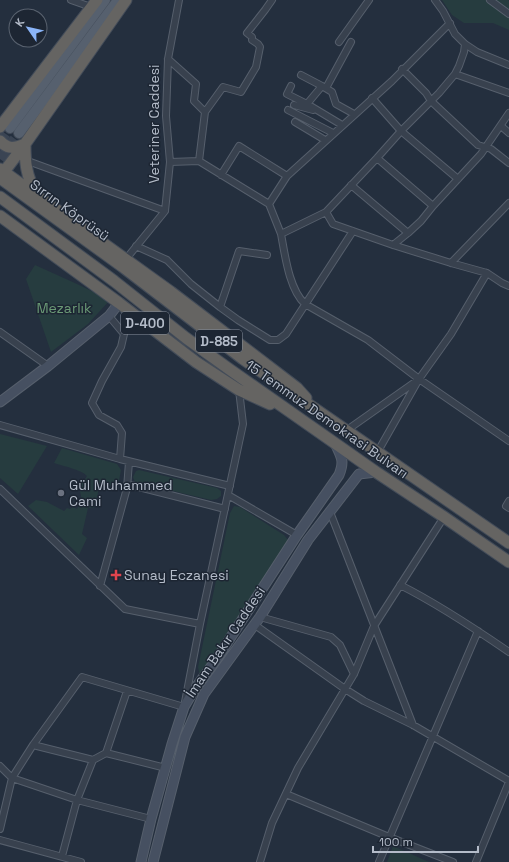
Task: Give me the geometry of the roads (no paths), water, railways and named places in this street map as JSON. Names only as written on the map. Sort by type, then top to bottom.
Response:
[{"type":"highway","points":[[37,194],[1,174],[25,144],[126,0]]},
{"type":"highway","points":[[7,127],[94,4]]},
{"type":"highway","points":[[0,141],[8,148],[16,148],[25,144]]},
{"type":"highway","name":"D-400","points":[[25,144],[27,172],[31,185],[37,194],[124,263]]},
{"type":"highway","name":"Sırrın Köprüsü","points":[[1,174],[124,263]]},
{"type":"highway","name":"15 Temmuz Demokrasi Bulvarı","points":[[0,197],[114,280],[186,338],[376,472],[509,562]]},
{"type":"highway","name":"D-400","points":[[0,216],[119,303],[196,362],[239,390],[298,417]]},
{"type":"highway","name":"15 Temmuz Demokrasi Bulvarı","points":[[124,263],[214,324],[297,388],[317,411],[347,430],[377,453],[509,542]]},
{"type":"main road","points":[[7,127],[105,0]]},
{"type":"main road","points":[[7,127],[118,0]]},
{"type":"main road","points":[[0,224],[22,231]]},
{"type":"main road","points":[[0,402],[48,366],[109,316],[119,303]]},
{"type":"main road","points":[[141,862],[151,819],[184,708],[297,535],[339,475],[343,465],[335,443]]},
{"type":"main road","name":"İmam Bakır Caddesi","points":[[153,862],[185,737],[204,694],[257,621],[308,540],[359,474],[376,472]]},
{"type":"street","points":[[72,0],[94,4]]},
{"type":"street","name":"Veteriner Caddesi","points":[[165,211],[170,162],[166,116],[168,59],[179,0]]},
{"type":"street","points":[[198,161],[206,112],[223,87],[241,92],[252,75],[256,66],[260,47],[247,33],[272,0]]},
{"type":"street","points":[[339,42],[369,0]]},
{"type":"street","points":[[435,0],[450,23],[455,34],[465,44],[476,52],[509,65]]},
{"type":"street","points":[[490,0],[509,14]]},
{"type":"street","points":[[269,204],[287,176],[372,98],[450,23]]},
{"type":"street","points":[[307,104],[324,87],[351,42]]},
{"type":"street","points":[[281,234],[326,212],[455,74],[462,60],[465,44]]},
{"type":"street","points":[[168,59],[196,84],[194,101],[206,112]]},
{"type":"street","points":[[402,69],[426,93],[431,101],[478,145],[491,149],[509,163]]},
{"type":"street","points":[[455,74],[509,93]]},
{"type":"street","points":[[301,75],[332,92],[336,104],[354,114]]},
{"type":"street","points":[[291,86],[287,94],[332,117],[342,125]]},
{"type":"street","points":[[372,98],[401,131],[458,179]]},
{"type":"street","points":[[294,105],[314,110],[332,117]]},
{"type":"street","points":[[288,110],[333,133]]},
{"type":"street","points":[[393,245],[421,221],[481,154],[509,113]]},
{"type":"street","points":[[295,122],[325,140]]},
{"type":"street","points":[[501,126],[509,134]]},
{"type":"street","points":[[221,175],[239,146],[287,176]]},
{"type":"street","points":[[377,158],[433,206]]},
{"type":"street","points":[[25,160],[165,211],[124,263]]},
{"type":"street","points":[[170,162],[198,161],[269,204],[281,234],[287,267],[299,298],[305,304],[368,340],[419,379],[509,441]]},
{"type":"street","points":[[351,185],[408,233]]},
{"type":"street","points":[[451,264],[509,203]]},
{"type":"street","points":[[326,212],[333,224],[451,264],[487,273],[509,286]]},
{"type":"street","points":[[136,246],[167,260],[191,284],[238,320],[270,340],[278,340],[286,334],[353,231]]},
{"type":"street","points":[[220,307],[239,251],[268,255]]},
{"type":"street","points":[[377,453],[419,379],[451,334],[487,273]]},
{"type":"street","points":[[109,316],[124,334],[121,347],[102,381],[92,403],[99,415],[117,425],[122,433],[120,460]]},
{"type":"street","points":[[0,332],[48,366]]},
{"type":"street","points":[[347,430],[419,379]]},
{"type":"street","points":[[0,829],[12,778],[33,745],[82,677],[184,708],[200,624],[243,424],[239,390]]},
{"type":"street","points":[[0,424],[120,460],[230,486]]},
{"type":"street","points":[[100,586],[127,484],[129,462]]},
{"type":"street","points":[[127,484],[225,510]]},
{"type":"street","points":[[0,489],[125,609],[200,624]]},
{"type":"street","points":[[228,495],[297,535]]},
{"type":"street","points":[[509,501],[506,506],[509,508]]},
{"type":"street","points":[[330,512],[413,725]]},
{"type":"street","points":[[260,862],[272,823],[298,768],[354,674],[374,626],[444,517]]},
{"type":"street","points":[[400,585],[419,594],[509,652]]},
{"type":"street","points":[[257,621],[331,637],[340,645],[354,674]]},
{"type":"street","points":[[257,621],[345,689],[364,701],[413,725],[509,782],[476,862]]},
{"type":"street","points":[[378,862],[433,738],[478,631]]},
{"type":"street","points":[[106,753],[127,691]]},
{"type":"street","points":[[33,745],[93,760]]},
{"type":"street","points":[[62,856],[77,800],[93,760],[106,753],[166,768]]},
{"type":"street","points":[[0,766],[12,778],[77,800],[151,819]]},
{"type":"street","points":[[286,794],[453,862]]},
{"type":"street","points":[[0,840],[80,862]]},
{"type":"tunnel","points":[[0,142],[10,128]]},
{"type":"tunnel","points":[[0,159],[19,133]]},
{"type":"place","name":"Gül Muhammed Cami","points":[[61,493]]},
{"type":"place","name":"Sunay Eczanesi","points":[[116,575]]},
{"type":"park label","name":"Mezarlık","points":[[64,308]]}]
